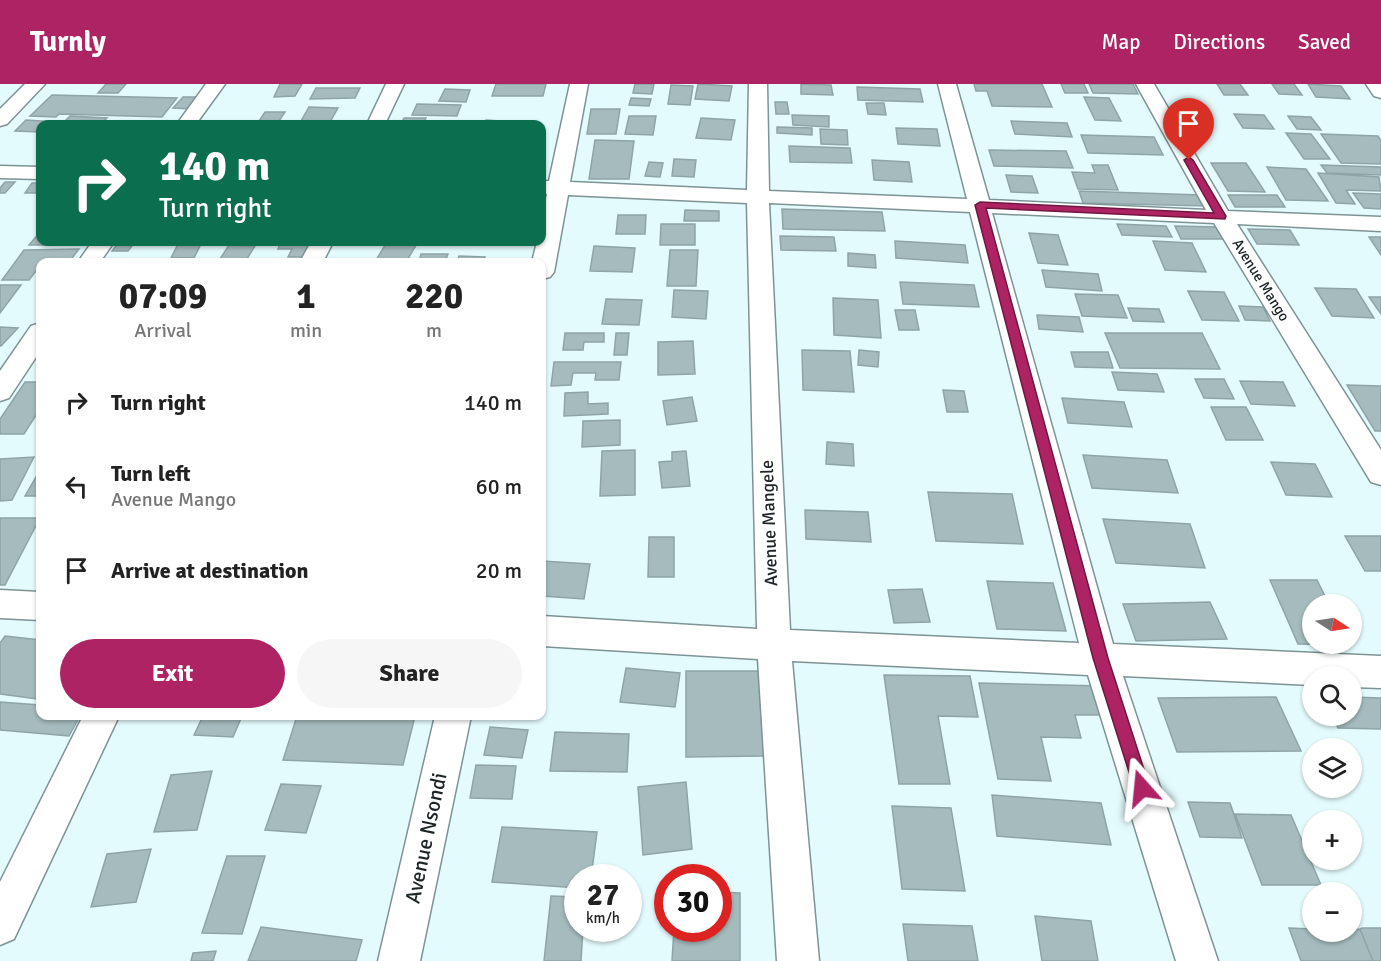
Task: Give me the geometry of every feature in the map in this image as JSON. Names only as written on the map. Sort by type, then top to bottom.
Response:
[{"type":"street","points":[[0,120],[36,84]]},
{"type":"street","points":[[189,120],[216,84]]},
{"type":"street","points":[[378,120],[395,84]]},
{"type":"street","points":[[546,230],[550,187],[579,84]]},
{"type":"street","name":"Avenue Mangele","points":[[758,84],[758,197],[774,645],[798,961]]},
{"type":"street","points":[[947,84],[1100,658],[1197,961]]},
{"type":"street","name":"Avenue Mango","points":[[1145,84],[1221,216],[1381,474]]},
{"type":"street","points":[[1375,84],[1381,92]]},
{"type":"street","points":[[0,172],[36,173]]},
{"type":"street","points":[[550,187],[1381,224]]},
{"type":"street","points":[[0,391],[36,338]]},
{"type":"street","points":[[0,604],[36,606]]},
{"type":"street","points":[[546,631],[774,645],[1381,672]]},
{"type":"street","points":[[0,925],[99,720]]},
{"type":"street","name":"Avenue Nsondi","points":[[399,961],[452,720]]},
{"type":"building","points":[[106,84],[126,84],[118,93],[98,93]]},
{"type":"building","points":[[280,84],[302,84],[295,96],[274,97]]},
{"type":"building","points":[[496,84],[546,84],[543,96],[492,96]]},
{"type":"building","points":[[635,84],[654,84],[652,94],[633,93]]},
{"type":"building","points":[[698,84],[732,86],[729,101],[695,99]]},
{"type":"building","points":[[801,84],[831,85],[833,95],[801,94]]},
{"type":"building","points":[[974,84],[1042,84],[1052,107],[992,106],[987,91],[976,91]]},
{"type":"building","points":[[1061,84],[1084,84],[1088,93],[1065,93]]},
{"type":"building","points":[[1089,84],[1133,84],[1138,94],[1093,93]]},
{"type":"building","points":[[1217,84],[1240,84],[1248,95],[1224,95]]},
{"type":"building","points":[[1272,84],[1294,84],[1302,95],[1279,94]]},
{"type":"building","points":[[1308,84],[1341,86],[1350,99],[1316,97]]},
{"type":"building","points":[[671,85],[693,86],[690,105],[668,104]]},
{"type":"building","points":[[857,87],[920,89],[923,102],[858,100]]},
{"type":"building","points":[[316,88],[360,88],[355,98],[310,99]]},
{"type":"building","points":[[445,89],[470,90],[466,102],[439,101]]},
{"type":"building","points":[[52,95],[177,98],[162,117],[59,114],[56,117],[30,116]]},
{"type":"building","points":[[183,97],[201,97],[191,109],[173,108]]},
{"type":"building","points":[[1084,97],[1109,98],[1121,121],[1095,120]]},
{"type":"building","points":[[631,98],[651,99],[649,106],[629,105]]},
{"type":"building","points":[[775,102],[787,102],[789,114],[776,114]]},
{"type":"building","points":[[866,103],[884,103],[886,115],[868,114]]},
{"type":"building","points":[[417,104],[461,105],[457,116],[412,115]]},
{"type":"building","points":[[309,107],[338,108],[331,120],[302,120]]},
{"type":"building","points":[[591,109],[620,109],[616,134],[587,134]]},
{"type":"building","points":[[265,112],[285,112],[280,120],[260,120]]},
{"type":"building","points":[[1234,114],[1264,115],[1274,129],[1243,128]]},
{"type":"building","points":[[792,115],[829,116],[829,127],[793,125]]},
{"type":"building","points":[[70,116],[107,118],[105,120],[66,120]]},
{"type":"building","points":[[629,116],[656,116],[653,135],[625,134]]},
{"type":"building","points":[[1288,116],[1311,117],[1321,130],[1297,129]]},
{"type":"building","points":[[404,118],[426,118],[425,120],[403,120]]},
{"type":"building","points":[[701,118],[735,120],[731,140],[696,138]]},
{"type":"building","points":[[26,120],[36,121],[36,132],[15,131]]},
{"type":"building","points":[[1011,121],[1067,123],[1072,137],[1015,134]]},
{"type":"building","points":[[777,127],[812,128],[812,135],[777,133]]},
{"type":"building","points":[[896,128],[937,129],[940,146],[898,144]]},
{"type":"building","points":[[820,129],[847,130],[848,145],[821,144]]},
{"type":"building","points":[[1286,133],[1311,134],[1330,159],[1304,159]]},
{"type":"building","points":[[1321,134],[1378,136],[1381,141],[1381,164],[1341,163]]},
{"type":"building","points":[[1081,135],[1154,137],[1163,155],[1088,153]]},
{"type":"building","points":[[595,140],[634,141],[629,179],[589,179]]},
{"type":"building","points":[[789,146],[850,148],[852,163],[790,162]]},
{"type":"building","points":[[989,150],[1066,151],[1073,168],[994,166]]},
{"type":"building","points":[[674,159],[696,160],[694,177],[672,176]]},
{"type":"building","points":[[872,160],[909,162],[912,182],[874,180]]},
{"type":"building","points":[[649,162],[663,163],[660,177],[645,176]]},
{"type":"building","points":[[1211,163],[1246,163],[1265,192],[1228,191]]},
{"type":"building","points":[[1092,165],[1108,165],[1118,190],[1078,189],[1072,172],[1095,173]]},
{"type":"building","points":[[1321,165],[1381,167],[1381,175],[1327,173]]},
{"type":"building","points":[[1267,167],[1306,169],[1328,201],[1286,200]]},
{"type":"building","points":[[1318,173],[1379,177],[1381,191],[1346,190],[1355,204],[1336,203]]},
{"type":"building","points":[[1006,175],[1032,176],[1038,193],[1011,192]]},
{"type":"building","points":[[5,182],[15,182],[5,193],[0,193],[0,188]]},
{"type":"building","points":[[32,183],[36,183],[36,193],[25,193]]},
{"type":"building","points":[[1079,191],[1201,195],[1207,206],[1083,203]]},
{"type":"building","points":[[1353,193],[1381,194],[1381,209],[1364,208]]},
{"type":"building","points":[[1228,195],[1277,195],[1285,207],[1235,207]]},
{"type":"building","points":[[782,209],[882,212],[885,231],[783,229]]},
{"type":"building","points":[[685,210],[719,211],[719,221],[684,221]]},
{"type":"building","points":[[618,215],[646,215],[645,234],[616,234]]},
{"type":"building","points":[[661,224],[695,224],[695,245],[660,245]]},
{"type":"building","points":[[1117,224],[1166,226],[1172,237],[1122,235]]},
{"type":"building","points":[[1175,226],[1219,227],[1226,239],[1181,239]]},
{"type":"building","points":[[1248,229],[1290,230],[1299,245],[1257,244]]},
{"type":"building","points":[[1029,233],[1058,235],[1068,265],[1038,263]]},
{"type":"building","points":[[780,236],[834,237],[836,251],[781,250]]},
{"type":"building","points":[[36,237],[36,245],[29,245]]},
{"type":"building","points":[[1369,237],[1381,237],[1381,255]]},
{"type":"building","points":[[895,241],[965,245],[968,263],[896,258]]},
{"type":"building","points":[[1153,241],[1192,243],[1206,272],[1165,270]]},
{"type":"building","points":[[116,246],[132,246],[128,251],[112,251]]},
{"type":"building","points":[[177,246],[200,246],[194,258],[171,258]]},
{"type":"building","points":[[228,246],[255,246],[248,258],[221,258]]},
{"type":"building","points":[[279,246],[308,246],[303,257],[288,257],[292,249],[278,249]]},
{"type":"building","points":[[385,246],[416,246],[408,258],[377,258]]},
{"type":"building","points":[[594,246],[635,248],[632,272],[590,271]]},
{"type":"building","points":[[79,249],[72,258],[36,258],[36,271],[29,280],[2,280],[24,250]]},
{"type":"building","points":[[670,250],[698,250],[696,286],[667,286]]},
{"type":"building","points":[[848,253],[875,255],[876,268],[848,266]]},
{"type":"building","points":[[421,254],[448,254],[446,258],[420,258]]},
{"type":"building","points":[[459,256],[485,257],[485,258],[458,258]]},
{"type":"building","points":[[1042,270],[1098,274],[1102,291],[1046,287]]},
{"type":"building","points":[[900,282],[974,285],[979,307],[903,304]]},
{"type":"building","points":[[0,285],[21,285],[0,313]]},
{"type":"building","points":[[1315,288],[1356,289],[1374,318],[1332,316]]},
{"type":"building","points":[[674,290],[708,291],[706,319],[672,317]]},
{"type":"building","points":[[1188,291],[1224,292],[1239,321],[1202,320]]},
{"type":"building","points":[[1075,294],[1118,295],[1127,318],[1082,316]]},
{"type":"building","points":[[1369,297],[1381,297],[1381,314]]},
{"type":"building","points":[[833,298],[878,300],[881,338],[834,335]]},
{"type":"building","points":[[606,299],[642,300],[639,325],[602,324]]},
{"type":"building","points":[[1239,306],[1263,307],[1270,321],[1245,320]]},
{"type":"building","points":[[1128,308],[1159,309],[1164,322],[1133,321]]},
{"type":"building","points":[[895,310],[915,310],[919,330],[899,330]]},
{"type":"building","points":[[1037,315],[1079,317],[1083,332],[1039,329]]},
{"type":"building","points":[[0,327],[18,328],[1,346],[0,346]]},
{"type":"building","points":[[565,333],[604,333],[604,342],[584,342],[583,350],[563,350]]},
{"type":"building","points":[[616,333],[629,333],[627,355],[614,355]]},
{"type":"building","points":[[1105,333],[1202,333],[1220,369],[1120,368]]},
{"type":"building","points":[[693,341],[695,374],[658,375],[658,342]]},
{"type":"building","points":[[802,350],[850,351],[854,392],[803,390]]},
{"type":"building","points":[[859,350],[879,352],[878,367],[858,365]]},
{"type":"building","points":[[1071,352],[1108,352],[1113,368],[1075,367]]},
{"type":"building","points":[[554,362],[621,362],[619,380],[595,380],[596,373],[573,373],[571,385],[551,386]]},
{"type":"building","points":[[1112,372],[1157,374],[1164,392],[1118,390]]},
{"type":"building","points":[[1195,379],[1224,379],[1234,399],[1204,398]]},
{"type":"building","points":[[1240,381],[1283,382],[1295,406],[1251,404]]},
{"type":"building","points":[[25,382],[36,382],[36,415],[24,434],[0,434],[0,419]]},
{"type":"building","points":[[1347,385],[1381,386],[1381,431],[1375,431]]},
{"type":"building","points":[[943,390],[964,391],[968,412],[947,412]]},
{"type":"building","points":[[588,392],[588,404],[608,403],[608,414],[564,416],[565,393]]},
{"type":"building","points":[[692,397],[697,421],[667,425],[663,401]]},
{"type":"building","points":[[1062,398],[1124,402],[1132,427],[1068,423]]},
{"type":"building","points":[[1211,407],[1246,407],[1263,440],[1226,440]]},
{"type":"building","points":[[620,420],[620,445],[582,447],[583,421]]},
{"type":"building","points":[[827,442],[853,444],[854,466],[826,464]]},
{"type":"building","points":[[635,450],[635,495],[600,496],[602,451]]},
{"type":"building","points":[[686,451],[690,486],[662,488],[659,462],[672,461],[672,452]]},
{"type":"building","points":[[1083,455],[1167,460],[1178,493],[1092,488]]},
{"type":"building","points":[[34,457],[12,500],[0,501],[0,459]]},
{"type":"building","points":[[1271,462],[1315,464],[1332,497],[1286,495]]},
{"type":"building","points":[[36,477],[36,496],[25,496]]},
{"type":"building","points":[[928,492],[1012,494],[1023,544],[936,541]]},
{"type":"building","points":[[805,510],[868,512],[871,542],[806,539]]},
{"type":"building","points":[[0,518],[36,518],[36,526],[5,585],[0,585]]},
{"type":"building","points":[[1103,519],[1190,524],[1205,568],[1116,563]]},
{"type":"building","points":[[1345,536],[1381,536],[1381,571],[1365,571]]},
{"type":"building","points":[[649,537],[674,537],[674,577],[648,577]]},
{"type":"building","points":[[546,561],[590,564],[584,599],[546,596]]},
{"type":"building","points":[[1270,580],[1317,580],[1324,594],[1302,594],[1302,644],[1298,644]]},
{"type":"building","points":[[987,581],[1053,583],[1066,631],[997,629]]},
{"type":"building","points":[[922,589],[930,622],[894,623],[888,590]]},
{"type":"building","points":[[1210,602],[1227,639],[1136,641],[1123,604]]},
{"type":"building","points":[[5,636],[36,640],[36,699],[0,694],[0,643]]},
{"type":"building","points":[[626,668],[680,673],[675,707],[620,702]]},
{"type":"building","points":[[686,671],[763,671],[768,756],[686,757]]},
{"type":"building","points":[[884,675],[970,676],[978,717],[938,716],[950,784],[899,784]]},
{"type":"building","points":[[979,683],[1104,686],[1113,715],[1075,715],[1081,738],[1041,737],[1051,781],[998,779]]},
{"type":"building","points":[[1276,697],[1301,751],[1177,752],[1158,698]]},
{"type":"building","points":[[1362,697],[1381,698],[1381,729],[1338,728],[1337,726],[1362,726]]},
{"type":"building","points":[[0,702],[36,705],[36,720],[78,720],[69,736],[0,730]]},
{"type":"building","points":[[201,720],[240,720],[233,737],[194,735]]},
{"type":"building","points":[[296,720],[414,720],[403,765],[283,760]]},
{"type":"building","points":[[490,727],[528,730],[522,758],[484,755]]},
{"type":"building","points":[[555,732],[629,734],[627,772],[550,771]]},
{"type":"building","points":[[476,765],[516,766],[512,799],[470,798]]},
{"type":"building","points":[[212,771],[197,830],[154,832],[171,775]]},
{"type":"building","points":[[686,782],[692,849],[643,855],[638,787]]},
{"type":"building","points":[[281,784],[321,786],[306,833],[265,830]]},
{"type":"building","points":[[992,795],[1101,803],[1111,845],[997,836]]},
{"type":"building","points":[[1188,802],[1230,803],[1242,838],[1200,837]]},
{"type":"building","points":[[892,806],[951,808],[965,891],[902,889]]},
{"type":"building","points":[[1235,814],[1291,815],[1302,841],[1302,870],[1315,870],[1320,882],[1302,882],[1302,885],[1262,885]]},
{"type":"building","points":[[502,827],[597,832],[593,864],[564,864],[564,887],[492,882]]},
{"type":"building","points":[[151,849],[136,902],[91,907],[107,854]]},
{"type":"building","points":[[227,856],[265,856],[242,934],[202,933]]},
{"type":"building","points":[[732,893],[740,893],[740,961],[672,961],[673,942],[732,942]]},
{"type":"building","points":[[551,896],[564,896],[564,942],[582,942],[581,961],[544,961]]},
{"type":"building","points":[[1035,916],[1091,921],[1098,961],[1042,961]]},
{"type":"building","points":[[903,924],[972,926],[978,961],[908,961]]},
{"type":"building","points":[[261,927],[362,940],[356,961],[248,961]]},
{"type":"building","points":[[1289,928],[1302,929],[1302,942],[1362,942],[1362,934],[1373,961],[1301,961]]},
{"type":"building","points":[[1362,928],[1381,928],[1381,961],[1373,961],[1362,934]]},
{"type":"building","points":[[216,951],[213,961],[191,961],[193,953]]},
{"type":"route","points":[[1142,788],[1100,658],[980,205],[1221,216],[1189,160]]}]
